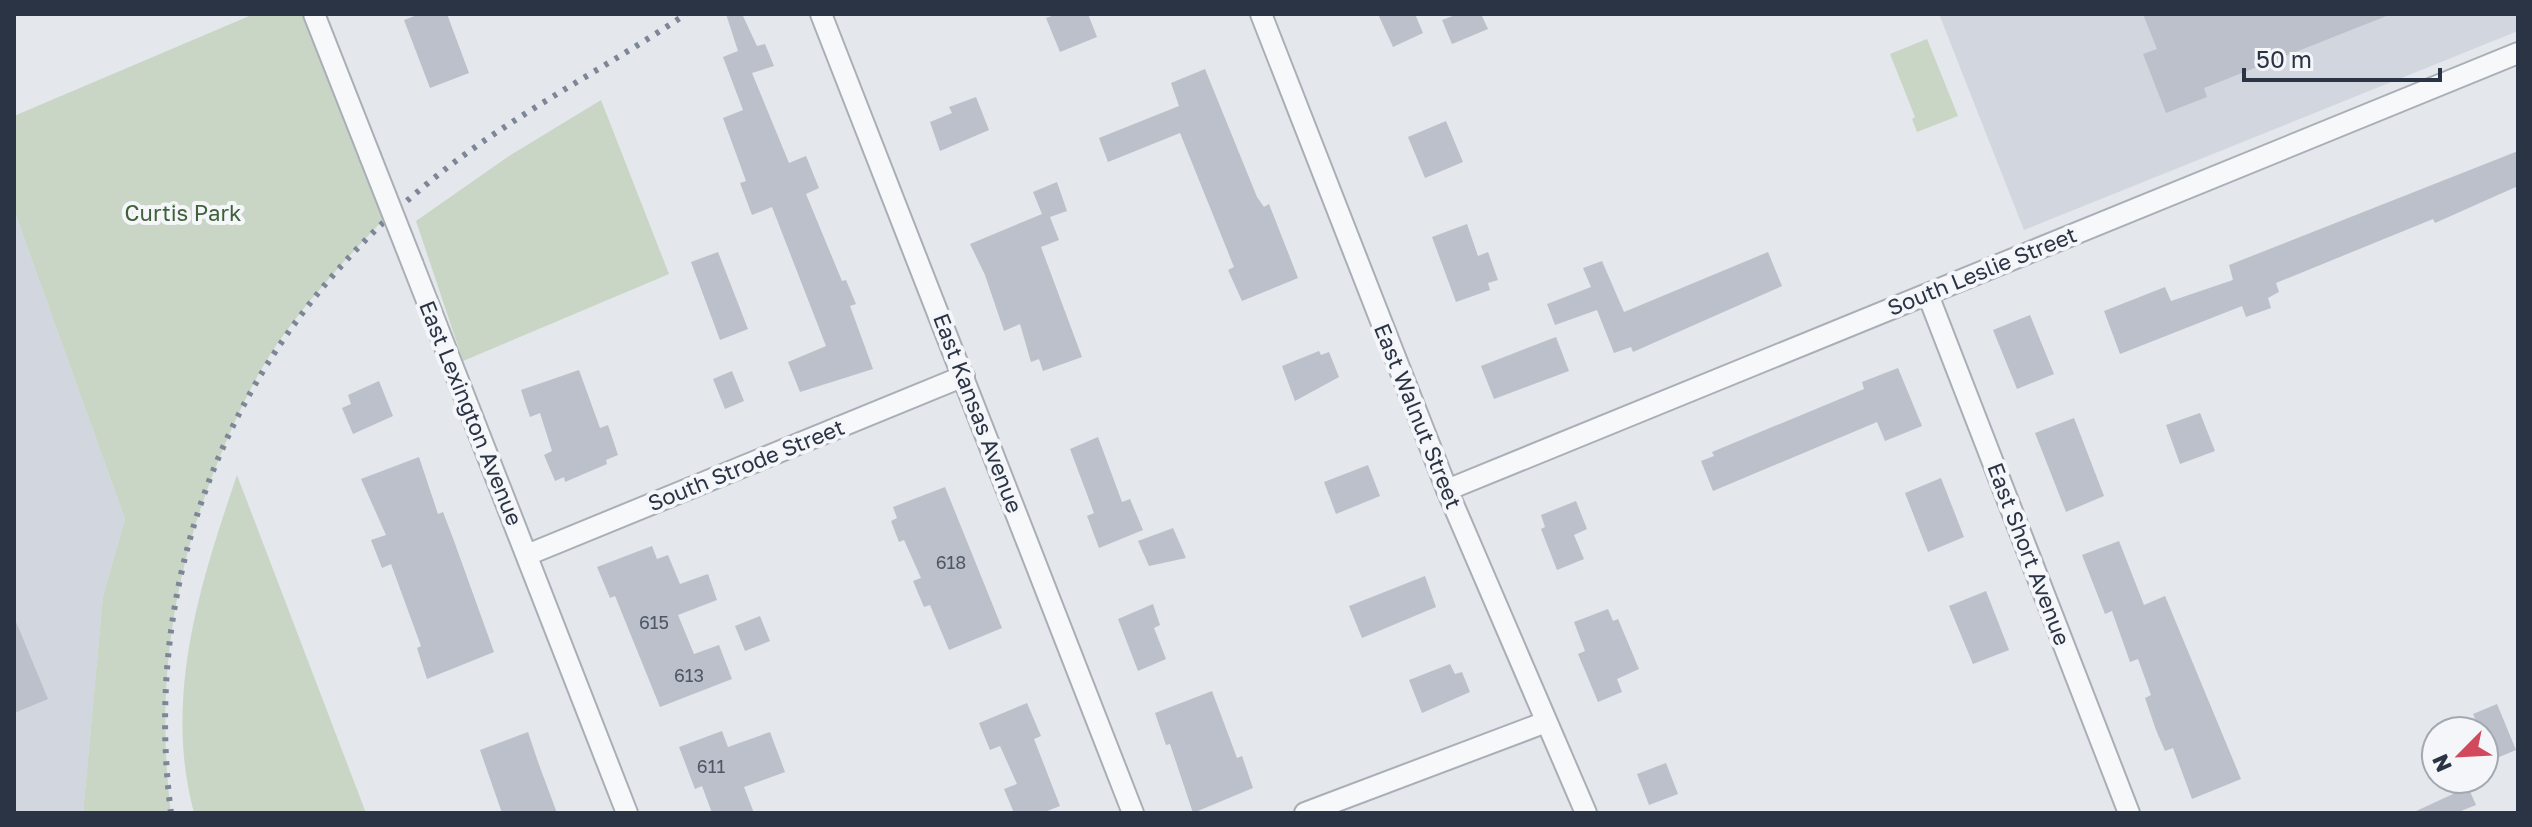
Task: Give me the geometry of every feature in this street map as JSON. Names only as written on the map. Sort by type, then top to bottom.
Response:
[{"type":"street","name":"East Lexington Avenue","points":[[314,14],[627,813]]},
{"type":"street","name":"East Kansas Avenue","points":[[821,14],[1133,813]]},
{"type":"street","name":"East Walnut Street","points":[[1261,14],[1447,490],[1586,813]]},
{"type":"street","name":"South Leslie Street","points":[[1447,490],[2518,53]]},
{"type":"street","name":"East Short Avenue","points":[[1928,295],[2129,813]]},
{"type":"street","name":"South Strode Street","points":[[527,555],[964,376]]},
{"type":"street","points":[[1305,813],[1546,722]]},
{"type":"shaded area","points":[[1939,14],[2518,14],[2518,31],[2024,230]]},
{"type":"shaded area","points":[[14,210],[125,519],[103,596],[83,813],[14,813]]},
{"type":"green space","name":"Curtis Park","points":[[254,14],[314,14],[392,211],[332,275],[277,344],[243,405],[215,469],[187,553],[171,638],[165,724],[171,813],[83,813],[103,596],[125,519],[14,210],[14,116]]},
{"type":"green space","points":[[1927,39],[1958,116],[1917,132],[1912,119],[1915,117],[1890,54]]},
{"type":"green space","points":[[601,100],[669,274],[463,361],[416,221],[509,156]]},
{"type":"green space","points":[[237,475],[366,813],[194,813],[185,770],[182,727],[184,684],[199,599]]},
{"type":"building","points":[[420,14],[447,14],[469,73],[430,88],[404,20]]},
{"type":"building","points":[[726,14],[742,14],[757,46],[765,44],[774,66],[752,73],[789,163],[806,156],[819,188],[806,194],[842,281],[846,280],[856,304],[850,306],[873,369],[800,392],[788,362],[826,346],[772,207],[752,215],[740,183],[746,181],[723,118],[743,110],[723,57],[738,51]]},
{"type":"building","points":[[1058,14],[1088,14],[1097,37],[1060,52],[1046,18]]},
{"type":"building","points":[[1378,14],[1415,14],[1423,33],[1393,47]]},
{"type":"building","points":[[1458,14],[1481,14],[1488,29],[1452,44],[1442,20]]},
{"type":"building","points":[[2143,14],[2389,15],[2204,88],[2207,97],[2166,113],[2143,54],[2157,49]]},
{"type":"building","points":[[1205,69],[1257,197],[1264,207],[1269,204],[1298,278],[1242,301],[1228,270],[1234,267],[1180,133],[1108,162],[1099,138],[1179,106],[1171,83]]},
{"type":"building","points":[[976,97],[989,130],[940,151],[930,122],[952,113],[949,107]]},
{"type":"building","points":[[1446,121],[1463,162],[1425,178],[1408,137]]},
{"type":"building","points":[[2518,151],[2518,186],[2435,223],[2433,219],[2276,283],[2279,292],[2268,298],[2271,308],[2246,317],[2242,306],[2120,354],[2104,311],[2165,287],[2171,301],[2233,280],[2229,265]]},
{"type":"building","points":[[1057,182],[1067,211],[1050,217],[1059,240],[1041,247],[1082,357],[1043,371],[1039,359],[1031,362],[1020,324],[1004,331],[985,275],[970,244],[1042,214],[1033,192]]},
{"type":"building","points":[[1467,224],[1478,256],[1488,252],[1498,280],[1488,283],[1490,290],[1456,302],[1432,237]]},
{"type":"building","points":[[718,252],[748,329],[720,340],[691,262]]},
{"type":"building","points":[[1768,252],[1782,286],[1633,352],[1631,347],[1614,353],[1597,310],[1555,325],[1547,304],[1591,287],[1583,268],[1602,261],[1624,312]]},
{"type":"building","points":[[2030,315],[2054,374],[2017,389],[1993,330]]},
{"type":"building","points":[[1556,337],[1569,371],[1494,399],[1481,366]]},
{"type":"building","points":[[1319,351],[1321,355],[1329,352],[1339,377],[1295,401],[1282,366]]},
{"type":"building","points":[[1898,368],[1922,426],[1885,441],[1877,422],[1713,491],[1701,461],[1714,456],[1712,452],[1864,389],[1862,382]]},
{"type":"building","points":[[579,370],[600,428],[608,425],[618,455],[606,460],[607,464],[565,482],[564,477],[555,481],[544,455],[552,451],[540,413],[530,417],[521,390]]},
{"type":"building","points":[[732,371],[744,401],[725,409],[713,379]]},
{"type":"building","points":[[379,381],[393,416],[353,434],[342,408],[351,404],[348,395]]},
{"type":"building","points":[[2200,413],[2215,451],[2180,464],[2166,425]]},
{"type":"building","points":[[2074,418],[2104,496],[2066,512],[2035,433]]},
{"type":"building","points":[[1098,437],[1122,502],[1130,499],[1143,530],[1099,548],[1087,516],[1094,513],[1070,449]]},
{"type":"building","points":[[419,457],[438,514],[443,512],[494,652],[427,679],[417,648],[421,646],[391,564],[382,568],[371,540],[386,535],[361,479]]},
{"type":"building","points":[[1368,465],[1380,496],[1336,514],[1324,482]]},
{"type":"building","points":[[1941,478],[1964,537],[1928,552],[1905,493]]},
{"type":"building","points":[[945,487],[1002,628],[949,650],[930,605],[924,607],[913,581],[921,578],[904,540],[899,542],[891,521],[897,518],[893,507]]},
{"type":"building","points":[[1576,501],[1587,529],[1574,535],[1584,559],[1557,570],[1541,529],[1545,527],[1541,515]]},
{"type":"building","points":[[1173,528],[1186,558],[1149,566],[1138,541]]},
{"type":"building","points":[[2119,541],[2144,605],[2165,596],[2241,779],[2192,799],[2173,748],[2165,751],[2156,730],[2145,698],[2151,695],[2138,659],[2130,662],[2112,611],[2105,614],[2082,555]]},
{"type":"building","points":[[652,546],[657,559],[668,555],[680,584],[708,574],[717,600],[678,615],[694,654],[719,645],[732,679],[660,707],[615,596],[610,598],[597,567]]},
{"type":"building","points":[[1425,576],[1436,607],[1362,638],[1349,606]]},
{"type":"building","points":[[1986,591],[2009,650],[1973,664],[1949,606]]},
{"type":"building","points":[[1153,604],[1160,625],[1154,628],[1166,659],[1138,671],[1118,619]]},
{"type":"building","points":[[1608,609],[1613,621],[1618,619],[1639,669],[1617,679],[1622,692],[1598,702],[1578,654],[1585,651],[1574,622]]},
{"type":"building","points":[[760,616],[770,641],[745,651],[735,626]]},
{"type":"building","points":[[14,617],[48,699],[14,713]]},
{"type":"building","points":[[1450,664],[1455,674],[1462,672],[1470,692],[1422,713],[1409,680]]},
{"type":"building","points":[[1212,691],[1237,758],[1242,756],[1253,788],[1193,813],[1170,744],[1166,745],[1155,713]]},
{"type":"building","points":[[1027,703],[1041,736],[1034,739],[1060,806],[1042,813],[1014,813],[1004,789],[1017,784],[1000,746],[990,750],[979,723]]},
{"type":"building","points":[[2497,704],[2516,750],[2500,757],[2500,715],[2473,714]]},
{"type":"building","points":[[722,731],[728,747],[770,732],[785,772],[744,787],[754,813],[712,813],[702,786],[695,789],[679,747]]},
{"type":"building","points":[[528,732],[557,813],[502,813],[480,750]]},
{"type":"building","points":[[1666,763],[1678,794],[1649,805],[1637,774]]},
{"type":"building","points":[[2451,795],[2472,795],[2476,805],[2456,813],[2412,813]]},
{"type":"railway","points":[[171,813],[165,721],[171,631],[188,544],[217,462],[256,383],[305,309],[364,241],[433,179],[525,114],[686,14]]}]
